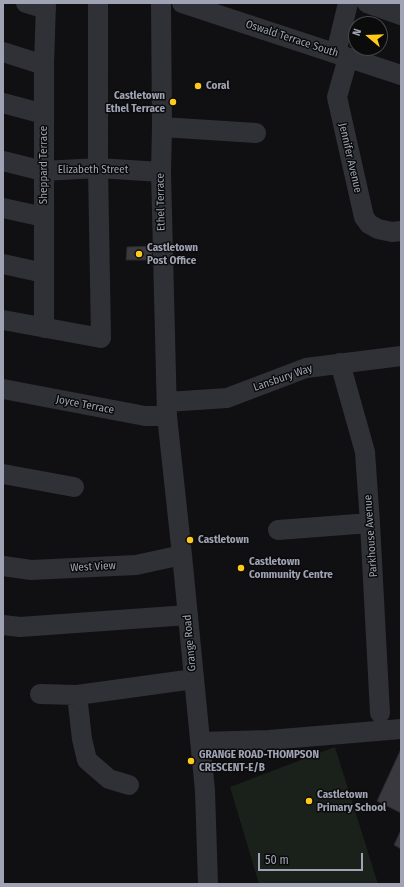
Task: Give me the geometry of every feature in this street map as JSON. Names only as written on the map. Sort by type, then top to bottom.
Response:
[{"type":"street","points":[[26,3],[46,6]]},
{"type":"street","points":[[3,320],[101,338],[98,168],[98,3]]},
{"type":"street","name":"Ethel Terrace","points":[[161,3],[161,172],[167,409]]},
{"type":"street","name":"Oswald Terrace South","points":[[182,3],[401,75]]},
{"type":"street","name":"Jennifer Avenue","points":[[348,3],[337,97],[364,217],[369,224],[378,229],[392,232],[401,231]]},
{"type":"street","points":[[367,3],[401,15]]},
{"type":"street","name":"Sheppard Terrace","points":[[44,328],[43,171],[46,6]]},
{"type":"street","points":[[3,52],[44,65]]},
{"type":"street","points":[[3,103],[44,114]]},
{"type":"street","points":[[162,127],[256,133]]},
{"type":"street","name":"Elizabeth Street","points":[[3,161],[43,171],[98,168],[161,172]]},
{"type":"street","points":[[3,208],[44,217]]},
{"type":"street","points":[[3,264],[44,273]]},
{"type":"street","name":"Lansbury Way","points":[[167,409],[227,398],[306,368],[401,356]]},
{"type":"street","name":"Parkhouse Avenue","points":[[340,363],[364,452],[370,523],[380,713]]},
{"type":"street","name":"Joyce Terrace","points":[[3,389],[145,416],[167,409]]},
{"type":"street","name":"Grange Road","points":[[167,409],[205,791],[208,884]]},
{"type":"street","points":[[3,474],[74,487]]},
{"type":"street","points":[[278,530],[370,523]]},
{"type":"street","name":"West View","points":[[3,566],[31,570],[136,565],[182,555]]},
{"type":"street","points":[[3,625],[20,628],[188,615]]},
{"type":"street","points":[[40,694],[77,695],[194,679]]},
{"type":"street","points":[[77,695],[82,739],[88,760],[109,779],[129,785]]},
{"type":"street","points":[[200,742],[269,740],[401,729]]},
{"type":"shaded area","points":[[335,747],[378,884],[259,884],[230,787]]},
{"type":"building","name":"Castletown Post Office","points":[[152,246],[152,260],[126,260],[127,247]]},
{"type":"building","points":[[401,749],[401,813],[377,801]]},
{"type":"building","points":[[401,830],[401,849],[394,845]]},
{"type":"place","name":"Coral","points":[[198,86]]},
{"type":"place","name":"Castletown Ethel Terrace","points":[[173,102]]},
{"type":"place","name":"Castletown Post Office","points":[[139,254]]},
{"type":"place","name":"Castletown","points":[[190,540]]},
{"type":"place","name":"Castletown Community Centre","points":[[241,568]]},
{"type":"place","name":"GRANGE ROAD-THOMPSON CRESCENT-E/B","points":[[191,761]]},
{"type":"place","name":"Castletown Primary School","points":[[309,801]]}]
